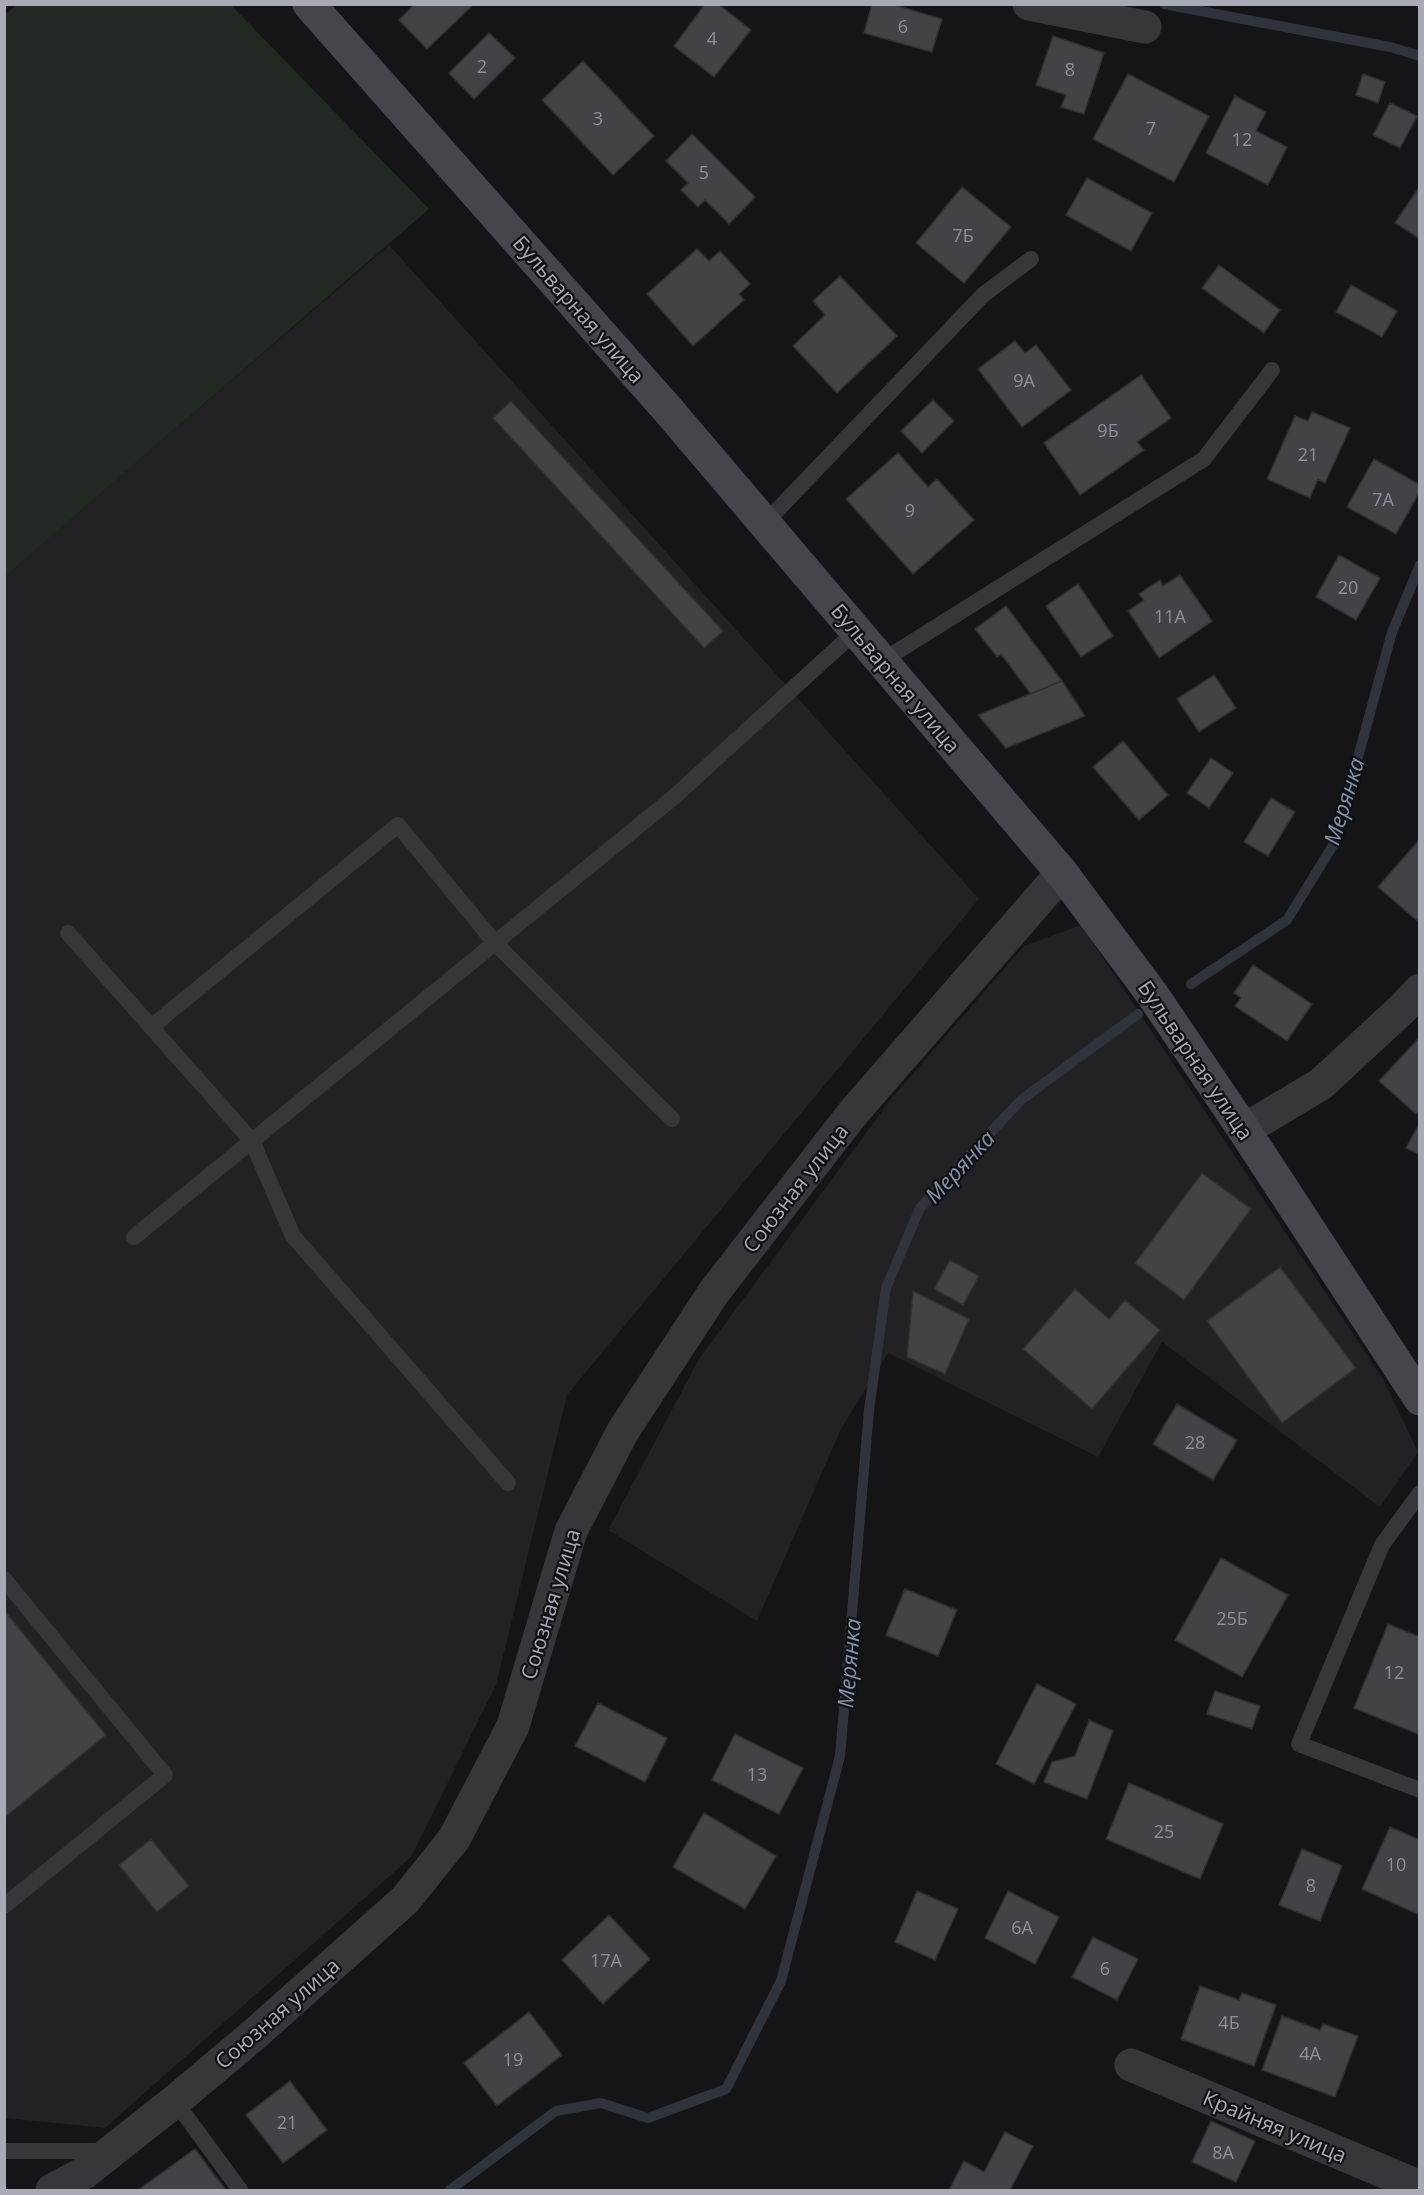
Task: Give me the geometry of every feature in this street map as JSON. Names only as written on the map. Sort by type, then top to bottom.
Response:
[{"type":"street","points":[[1029,4],[1145,27]]},
{"type":"street","name":"Бульварная улица","points":[[321,9],[765,523],[1062,873],[1152,994],[1244,1130],[1419,1399]]},
{"type":"street","name":"Союзная улица","points":[[52,2190],[84,2173],[175,2101],[405,1900],[454,1839],[513,1726],[571,1531],[622,1431],[714,1292],[846,1122],[1062,873]]},
{"type":"street","points":[[1244,1130],[1321,1084],[1403,1008],[1419,990]]},
{"type":"street","name":"Крайняя улица","points":[[1131,2065],[1419,2187]]},
{"type":"lane","points":[[765,523],[983,295],[1031,259]]},
{"type":"lane","points":[[882,661],[1204,459],[1272,370]]},
{"type":"lane","points":[[134,1237],[674,796],[856,631]]},
{"type":"lane","points":[[151,1027],[398,825],[495,943],[672,1119]]},
{"type":"lane","points":[[68,933],[252,1141],[293,1236],[508,1484]]},
{"type":"lane","points":[[1419,1493],[1382,1545],[1299,1744],[1419,1790]]},
{"type":"lane","points":[[4,1579],[165,1774],[4,1906]]},
{"type":"lane","points":[[175,2101],[240,2190]]},
{"type":"lane","points":[[4,2151],[112,2151]]},
{"type":"shaded area","points":[[17,5],[231,5],[429,209],[5,576],[4,15]]},
{"type":"shaded area","points":[[389,245],[979,899],[567,1395],[496,1685],[411,1857],[105,2128],[5,2118],[4,576]]},
{"type":"shaded area","points":[[1081,925],[1383,1379],[1418,1452],[1380,1507],[1162,1342],[1098,1457],[888,1353],[841,1429],[757,1621],[608,1530],[699,1359],[892,1098],[1024,946]]},
{"type":"building","points":[[415,4],[474,4],[427,49],[399,20]]},
{"type":"building","points":[[705,4],[718,4],[751,30],[714,77],[674,46]]},
{"type":"building","points":[[872,4],[891,4],[942,19],[932,52],[864,33]]},
{"type":"building","points":[[489,33],[515,58],[474,99],[449,73]]},
{"type":"building","points":[[1053,36],[1104,53],[1084,114],[1061,107],[1066,95],[1036,85]]},
{"type":"building","points":[[583,61],[654,136],[613,175],[542,100]]},
{"type":"building","points":[[1128,74],[1209,116],[1174,182],[1093,139]]},
{"type":"building","points":[[1363,74],[1385,82],[1378,103],[1356,95]]},
{"type":"building","points":[[1235,96],[1266,112],[1256,131],[1287,147],[1268,185],[1206,153]]},
{"type":"building","points":[[1390,103],[1417,116],[1400,148],[1373,135]]},
{"type":"building","points":[[692,134],[755,197],[729,224],[705,200],[698,207],[681,190],[688,183],[666,161]]},
{"type":"building","points":[[1087,178],[1152,213],[1131,251],[1066,215]]},
{"type":"building","points":[[1420,186],[1420,239],[1395,223]]},
{"type":"building","points":[[962,187],[1011,227],[964,283],[916,243]]},
{"type":"building","points":[[697,249],[709,261],[720,251],[750,284],[739,294],[744,300],[693,346],[647,294]]},
{"type":"building","points":[[1219,265],[1280,310],[1264,333],[1202,288]]},
{"type":"building","points":[[840,276],[897,336],[837,393],[793,346],[825,315],[813,301]]},
{"type":"building","points":[[1351,285],[1397,311],[1382,337],[1336,312]]},
{"type":"building","points":[[1015,341],[1025,353],[1036,345],[1071,390],[1022,427],[978,369]]},
{"type":"building","points":[[1141,375],[1171,418],[1137,442],[1144,450],[1080,495],[1044,443]]},
{"type":"building","points":[[933,400],[954,421],[922,453],[901,431]]},
{"type":"building","points":[[511,401],[723,631],[704,648],[493,418]]},
{"type":"building","points":[[1312,412],[1350,428],[1325,483],[1318,479],[1310,498],[1267,479],[1295,416],[1308,421]]},
{"type":"building","points":[[898,453],[928,487],[937,479],[974,520],[913,574],[846,499]]},
{"type":"building","points":[[1374,459],[1420,485],[1420,491],[1396,534],[1347,507]]},
{"type":"building","points":[[1339,555],[1380,578],[1356,620],[1316,597]]},
{"type":"building","points":[[1180,575],[1212,621],[1159,658],[1128,611],[1144,600],[1139,594],[1160,580],[1163,586]]},
{"type":"building","points":[[1078,584],[1113,636],[1081,657],[1046,606]]},
{"type":"building","points":[[1006,606],[1062,681],[1031,694],[1001,654],[997,657],[975,629]]},
{"type":"building","points":[[1214,675],[1236,708],[1199,732],[1177,699]]},
{"type":"building","points":[[1062,681],[1085,716],[1006,748],[978,715]]},
{"type":"building","points":[[1123,741],[1168,795],[1139,820],[1093,767]]},
{"type":"building","points":[[1211,758],[1233,773],[1209,808],[1187,793]]},
{"type":"building","points":[[1271,798],[1295,812],[1268,856],[1244,842]]},
{"type":"building","points":[[1420,839],[1420,923],[1378,887]]},
{"type":"building","points":[[1253,965],[1312,1004],[1287,1041],[1235,1006],[1241,998],[1234,993]]},
{"type":"building","points":[[1420,1037],[1420,1110],[1416,1114],[1379,1081]]},
{"type":"building","points":[[1420,1122],[1420,1155],[1406,1148]]},
{"type":"building","points":[[1202,1173],[1251,1209],[1184,1300],[1135,1263]]},
{"type":"building","points":[[950,1260],[979,1276],[963,1305],[934,1289]]},
{"type":"building","points":[[1280,1267],[1356,1368],[1282,1423],[1207,1321]]},
{"type":"building","points":[[1075,1289],[1109,1319],[1125,1300],[1160,1330],[1092,1409],[1023,1349]]},
{"type":"building","points":[[913,1291],[969,1319],[945,1374],[907,1357]]},
{"type":"building","points":[[1177,1404],[1237,1440],[1213,1480],[1153,1444]]},
{"type":"building","points":[[1221,1558],[1288,1595],[1242,1677],[1175,1640]]},
{"type":"building","points":[[905,1589],[957,1610],[938,1656],[886,1635]]},
{"type":"building","points":[[4,1610],[106,1735],[4,1818]]},
{"type":"building","points":[[1388,1624],[1420,1637],[1420,1735],[1354,1708]]},
{"type":"building","points":[[1037,1684],[1076,1704],[1034,1784],[996,1764]]},
{"type":"building","points":[[1215,1691],[1260,1706],[1252,1729],[1207,1714]]},
{"type":"building","points":[[598,1703],[667,1738],[645,1782],[575,1746]]},
{"type":"building","points":[[1089,1720],[1113,1731],[1087,1799],[1044,1782],[1052,1762],[1075,1756]]},
{"type":"building","points":[[735,1734],[803,1768],[779,1814],[712,1780]]},
{"type":"building","points":[[1129,1783],[1223,1824],[1200,1879],[1106,1839]]},
{"type":"building","points":[[704,1813],[776,1856],[745,1909],[673,1867]]},
{"type":"building","points":[[1390,1827],[1420,1840],[1420,1915],[1362,1889]]},
{"type":"building","points":[[151,1839],[189,1886],[157,1912],[119,1865]]},
{"type":"building","points":[[1302,1849],[1342,1866],[1320,1921],[1279,1905]]},
{"type":"building","points":[[917,1891],[958,1909],[935,1960],[895,1942]]},
{"type":"building","points":[[1008,1891],[1059,1917],[1035,1964],[985,1938]]},
{"type":"building","points":[[609,1915],[650,1959],[603,2004],[562,1960]]},
{"type":"building","points":[[1093,1937],[1138,1959],[1117,2000],[1072,1977]]},
{"type":"building","points":[[1200,1986],[1239,2000],[1242,1993],[1276,2005],[1254,2066],[1181,2039]]},
{"type":"building","points":[[529,2012],[562,2055],[497,2106],[464,2063]]},
{"type":"building","points":[[1282,2016],[1320,2030],[1323,2024],[1358,2036],[1335,2097],[1262,2070]]},
{"type":"building","points":[[290,2081],[327,2130],[283,2163],[246,2115]]},
{"type":"building","points":[[1211,2121],[1255,2141],[1236,2182],[1192,2162]]},
{"type":"building","points":[[1005,2132],[1033,2146],[1010,2190],[949,2190],[964,2161],[984,2172]]},
{"type":"building","points":[[195,2149],[226,2190],[138,2190]]},
{"type":"waterway","points":[[1164,4],[1390,47],[1420,56]]},
{"type":"waterway","name":"Мерянка","points":[[1191,984],[1287,920],[1335,842],[1392,632],[1420,565]]},
{"type":"waterway","name":"Мерянка","points":[[450,2190],[556,2111],[601,2103],[648,2118],[726,2089],[781,1981],[840,1756],[869,1410],[886,1288],[920,1208],[1021,1100],[1138,1014]]}]
